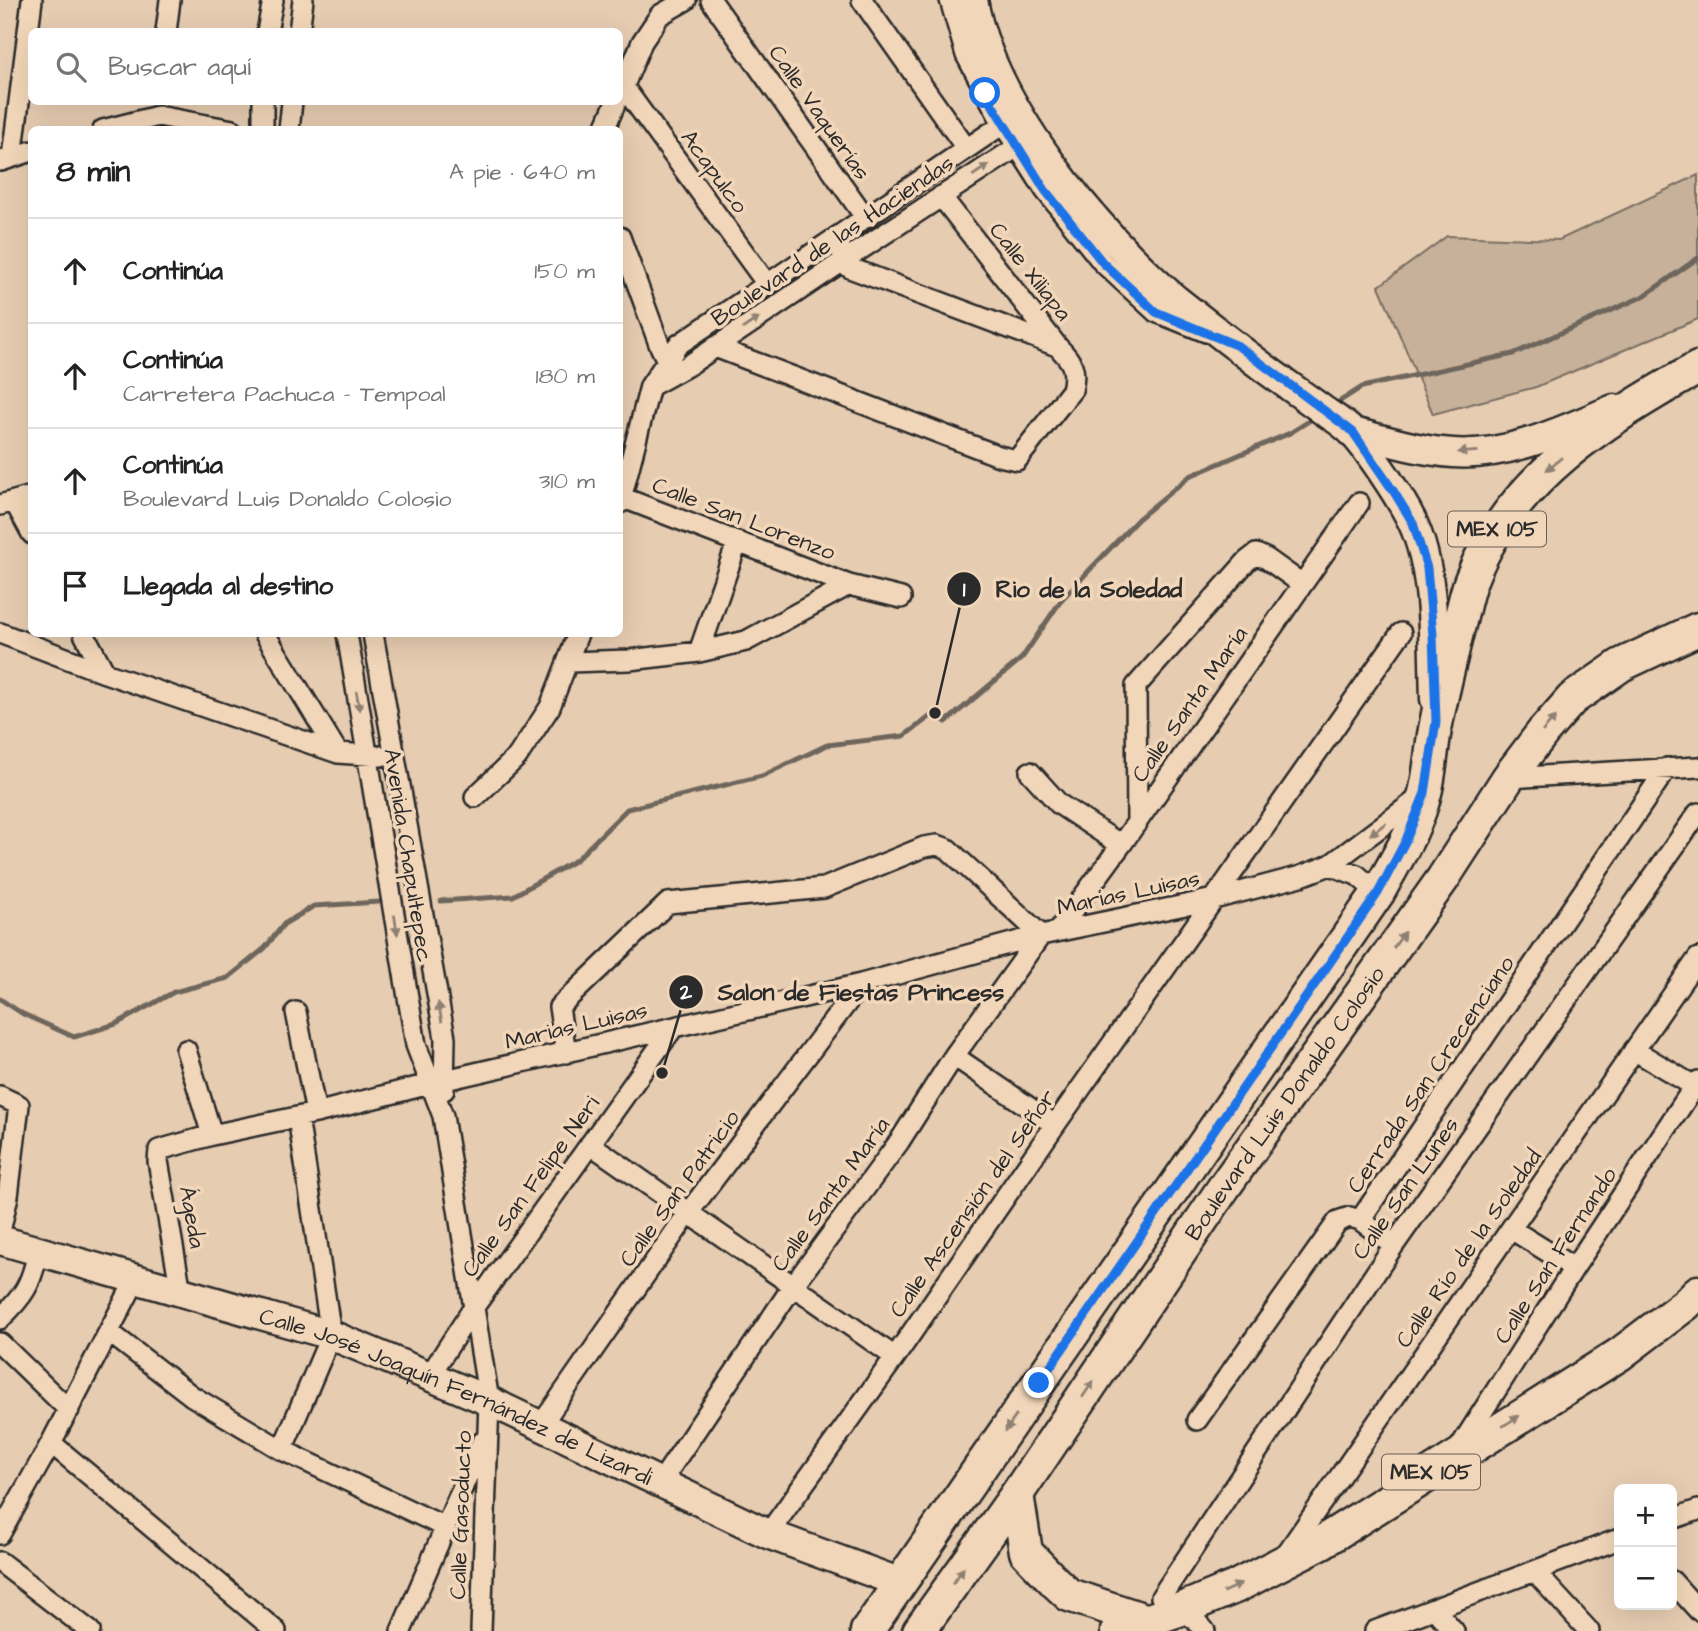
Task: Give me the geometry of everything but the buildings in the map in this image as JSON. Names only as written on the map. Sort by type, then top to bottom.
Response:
[{"type":"main road","name":"MEX 105","points":[[974,0],[988,52],[1024,122],[1065,180],[1133,260],[1175,299],[1346,427],[1394,492],[1413,523],[1427,568],[1436,722]]},
{"type":"main road","name":"MEX 105","points":[[1436,722],[1470,582],[1508,512],[1536,480],[1574,448],[1649,395],[1698,368]]},
{"type":"main road","name":"MEX 105","points":[[1346,427],[1406,445],[1454,453],[1497,451],[1547,437],[1649,395]]},
{"type":"main road","name":"Boulevard Luis Donaldo Colosio","points":[[919,1631],[1017,1494],[1224,1187],[1442,880],[1508,778],[1543,732],[1572,699],[1621,665],[1698,629]]},
{"type":"main road","name":"Boulevard Luis Donaldo Colosio","points":[[867,1631],[1378,893],[1406,840],[1425,793],[1436,722]]},
{"type":"main road","name":"Calle José Joaquín Fernández de Lizardi","points":[[0,1240],[331,1335],[489,1401],[768,1534],[901,1583]]},
{"type":"main road","name":"MEX 105","points":[[1162,1618],[1277,1566],[1322,1542],[1620,1354],[1698,1292]]},
{"type":"main road","points":[[1017,1494],[1026,1552],[1069,1595],[1162,1618]]},
{"type":"street","points":[[28,152],[6,159],[32,0]]},
{"type":"street","points":[[166,28],[170,0]]},
{"type":"street","points":[[268,28],[272,0]]},
{"type":"street","points":[[300,28],[303,0]]},
{"type":"street","points":[[623,87],[642,42],[660,15],[686,0]]},
{"type":"street","name":"Calle Vaquerías","points":[[710,0],[865,218]]},
{"type":"street","points":[[862,0],[965,148]]},
{"type":"street","points":[[950,0],[966,55],[1003,124],[1045,190],[1103,263],[1156,312],[1238,346]]},
{"type":"street","name":"Acapulco","points":[[623,98],[767,284]]},
{"type":"street","points":[[263,105],[263,126]]},
{"type":"street","points":[[289,126],[292,105]]},
{"type":"street","points":[[606,126],[615,105]]},
{"type":"street","points":[[133,125],[159,109],[219,126]]},
{"type":"street","name":"Boulevard de las Haciendas","points":[[670,367],[678,345],[1003,124]]},
{"type":"street","name":"Boulevard de las Haciendas","points":[[670,367],[715,347],[1017,147]]},
{"type":"street","name":"Calle Xiliapa","points":[[715,347],[999,456],[1017,460],[1072,390],[1075,378],[1073,362],[1058,347],[941,196]]},
{"type":"street","points":[[833,239],[850,268],[1058,347]]},
{"type":"street","points":[[623,245],[670,367],[650,386],[623,489]]},
{"type":"street","points":[[15,501],[28,526]]},
{"type":"street","name":"Calle San Lorenzo","points":[[623,501],[849,584],[901,598]]},
{"type":"street","name":"Calle Santa María","points":[[660,1483],[793,1286],[899,1142],[954,1056],[1121,845],[1359,503]]},
{"type":"street","points":[[699,652],[737,543]]},
{"type":"street","points":[[1137,823],[1136,685],[1256,554],[1302,584]]},
{"type":"street","points":[[569,662],[629,660],[699,652],[746,641],[849,584]]},
{"type":"street","points":[[0,633],[104,673],[338,753],[393,756]]},
{"type":"street","name":"Calle Ascensión del Señor","points":[[768,1534],[895,1357],[1401,633]]},
{"type":"street","points":[[86,637],[104,673]]},
{"type":"street","points":[[267,637],[338,753]]},
{"type":"street","name":"Avenida Chapultepec","points":[[348,637],[416,1045],[438,1082]]},
{"type":"street","name":"Avenida Chapultepec","points":[[373,637],[445,1038],[438,1082]]},
{"type":"street","points":[[475,797],[517,757],[550,707],[577,637]]},
{"type":"street","points":[[1508,778],[1698,767]]},
{"type":"street","name":"Cerrada San Crecenciano","points":[[1197,1420],[1327,1234],[1338,1221],[1350,1217],[1360,1220],[1667,768]]},
{"type":"street","points":[[1030,772],[1059,804],[1121,845]]},
{"type":"street","name":"Marias Luisas","points":[[159,1150],[212,1135],[861,984],[1049,933],[1214,899],[1301,876],[1330,865],[1425,793]]},
{"type":"street","name":"Calle San Lunes","points":[[1162,1618],[1394,1245],[1698,813]]},
{"type":"street","points":[[566,1053],[559,1007],[668,903],[824,888],[924,846],[937,845],[948,849],[1049,933]]},
{"type":"street","points":[[1330,865],[1357,875],[1378,893]]},
{"type":"street","name":"Calle Río de la Soledad","points":[[1277,1566],[1698,958]]},
{"type":"street","name":"Calle San Patricio","points":[[541,1425],[689,1213],[861,984]]},
{"type":"street","points":[[282,1450],[331,1335],[296,1012]]},
{"type":"street","name":"Calle San Felipe Neri","points":[[430,1375],[474,1307],[673,1028]]},
{"type":"street","points":[[186,1049],[212,1135]]},
{"type":"street","points":[[1634,1050],[1696,1084]]},
{"type":"street","points":[[954,1056],[1055,1125]]},
{"type":"street","name":"Calle Gasoducto","points":[[438,1082],[489,1401],[481,1631]]},
{"type":"street","name":"Calle San Fernando","points":[[1454,1457],[1574,1268],[1696,1084]]},
{"type":"street","points":[[0,1096],[19,1105],[5,1180],[0,1232]]},
{"type":"street","points":[[590,1144],[895,1357]]},
{"type":"street","name":"Ágeda","points":[[159,1150],[158,1161],[181,1292]]},
{"type":"street","points":[[1360,1220],[1394,1245]]},
{"type":"street","points":[[1511,1229],[1574,1268]]},
{"type":"street","points":[[0,1319],[16,1303],[32,1279],[38,1252]]},
{"type":"street","points":[[0,1534],[69,1410],[136,1279]]},
{"type":"street","points":[[109,1332],[192,1396],[282,1450],[445,1527]]},
{"type":"street","points":[[0,1343],[69,1410]]},
{"type":"street","points":[[401,1631],[486,1432]]},
{"type":"street","points":[[51,1443],[276,1631]]},
{"type":"street","points":[[1677,1517],[1698,1510]]},
{"type":"street","points":[[1375,1631],[1614,1541]]},
{"type":"street","points":[[0,1562],[90,1631]]},
{"type":"street","points":[[1534,1571],[1589,1631]]},
{"type":"street","points":[[1677,1587],[1698,1610]]},
{"type":"street","points":[[1435,1610],[1454,1631]]},
{"type":"shaded area","points":[[1698,175],[1698,319],[1536,387],[1433,414],[1379,286],[1447,236],[1559,240]]},
{"type":"waterway","points":[[1334,405],[1362,387],[1513,354],[1644,296],[1698,258]]},
{"type":"waterway","points":[[441,901],[513,896],[576,860],[627,809],[762,776],[827,745],[904,736],[935,713],[946,722],[1022,658],[1062,599],[1138,519],[1190,476],[1290,433],[1317,416]]},
{"type":"waterway","points":[[0,999],[23,1014],[74,1037],[116,1024],[174,992],[228,978],[265,948],[284,924],[314,906],[379,902]]},
{"type":"place","name":"Rio de la Soledad","points":[[935,713]]},
{"type":"place","name":"Salon de Fiestas Princess","points":[[662,1073]]},
{"type":"route","points":[[985,93],[1045,190],[1103,263],[1156,312],[1238,346],[1353,432],[1413,523],[1427,568],[1433,635],[1436,722],[1425,793],[1406,840],[1378,893],[1039,1383]]}]
